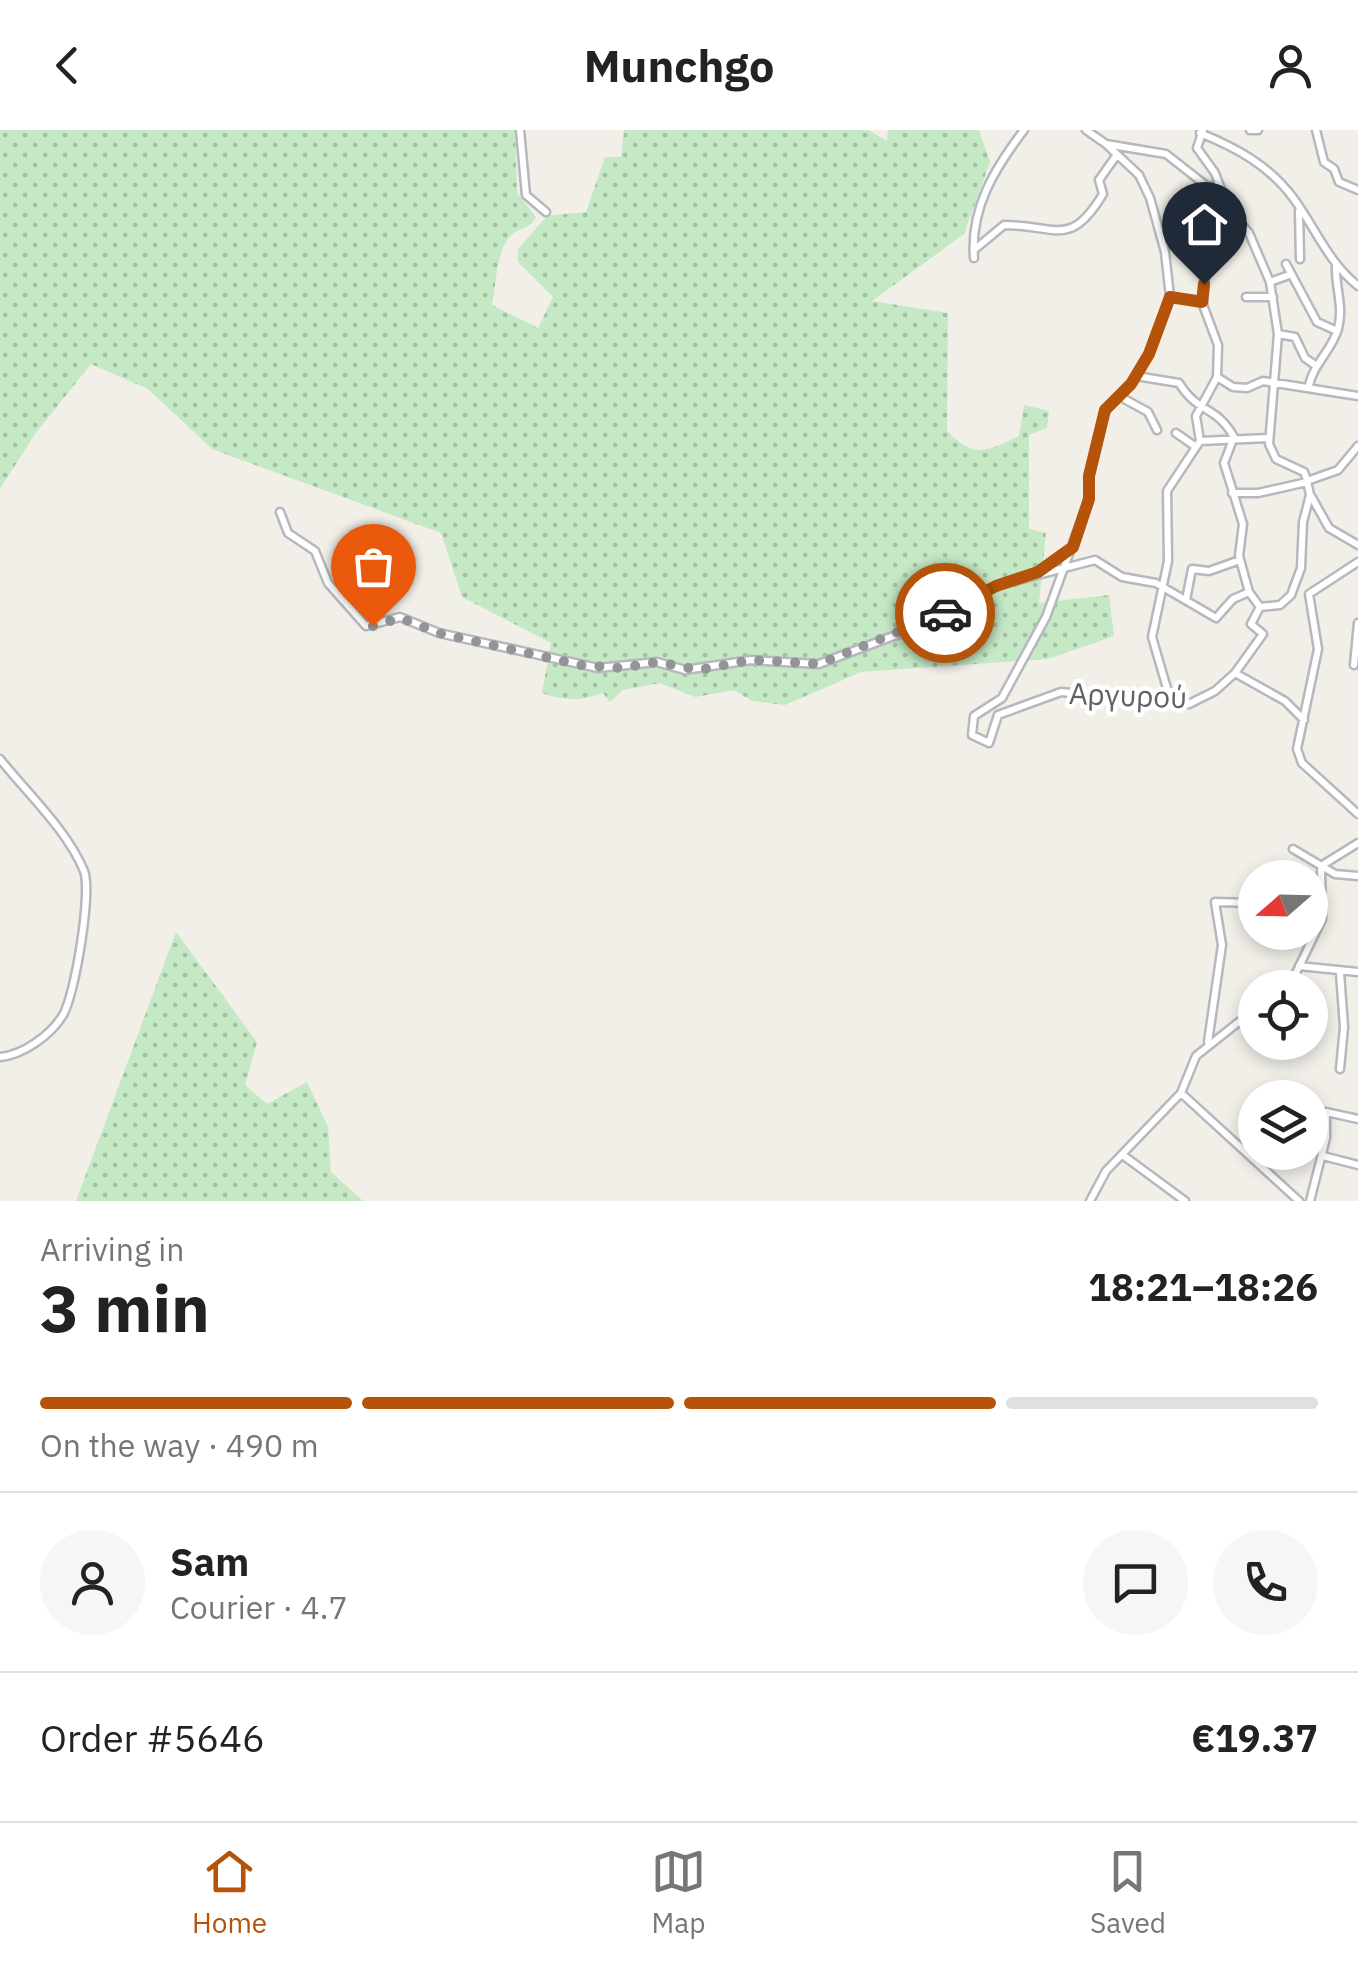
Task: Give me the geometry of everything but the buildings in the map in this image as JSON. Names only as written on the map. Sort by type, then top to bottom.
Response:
[{"type":"street","points":[[520,130],[526,196],[546,212]]},
{"type":"street","points":[[1024,130],[988,179],[974,254],[1004,225],[1059,233],[1084,222],[1104,192],[1099,180],[1116,156]]},
{"type":"street","points":[[1066,565],[1089,499],[1089,476],[1105,410],[1136,376],[1170,297],[1165,252],[1150,198],[1139,175],[1086,130]]},
{"type":"street","points":[[1250,130],[1258,130]]},
{"type":"street","points":[[1316,130],[1324,162],[1334,169],[1340,184],[1358,190]]},
{"type":"street","points":[[1358,286],[1337,265],[1299,207],[1256,162],[1202,131],[1197,148],[1228,208],[1249,233],[1274,297],[1278,334],[1276,382],[1268,438],[1276,459],[1302,470],[1310,495],[1329,528],[1358,545]]},
{"type":"street","points":[[1106,144],[1166,154],[1208,187],[1218,186]]},
{"type":"street","points":[[1171,702],[1152,637],[1168,561],[1168,484],[1198,444],[1196,418],[1217,377],[1218,340],[1202,302],[1206,266],[1192,216],[1208,187]]},
{"type":"street","points":[[1299,207],[1300,260]]},
{"type":"street","points":[[1286,264],[1317,322],[1337,331]]},
{"type":"street","points":[[1309,386],[1315,365],[1337,331],[1342,294],[1337,265]]},
{"type":"street","points":[[1270,282],[1289,275]]},
{"type":"street","points":[[1170,297],[1202,302]]},
{"type":"street","points":[[1246,298],[1274,297]]},
{"type":"street","points":[[1278,334],[1295,337],[1306,358],[1315,365]]},
{"type":"street","points":[[1136,376],[1179,383],[1188,401],[1222,415],[1235,440]]},
{"type":"street","points":[[1217,377],[1244,388],[1260,380],[1358,396]]},
{"type":"street","points":[[1119,396],[1152,415],[1157,430]]},
{"type":"street","points":[[1176,432],[1198,444],[1268,438]]},
{"type":"street","points":[[1235,440],[1224,463],[1242,524],[1240,560],[1249,592],[1260,606]]},
{"type":"street","points":[[1232,493],[1256,493],[1338,470],[1358,446]]},
{"type":"street","points":[[1260,606],[1280,605],[1293,590],[1302,563],[1303,522],[1310,495]]},
{"type":"street","points":[[280,512],[288,533],[315,551],[328,582],[360,623],[385,624],[400,618],[439,633],[598,668],[657,662],[685,670],[751,660],[819,664],[914,628],[996,586],[1066,565],[1100,560],[1118,575],[1154,582],[1198,611],[1218,619],[1233,598],[1249,592]]},
{"type":"street","points":[[1038,572],[1073,547]]},
{"type":"street","points":[[1186,600],[1190,570],[1209,570],[1240,560]]},
{"type":"street","points":[[1358,562],[1309,594],[1318,648],[1297,749],[1302,763],[1358,814]]},
{"type":"street","name":"Αργυρού","points":[[1066,565],[1016,678],[1002,698],[978,710],[972,721],[974,738],[989,742],[994,719],[1062,692],[1189,704],[1208,696],[1235,673]]},
{"type":"street","points":[[1260,606],[1251,624],[1263,634],[1235,673],[1285,702],[1304,720]]},
{"type":"street","points":[[1354,665],[1358,623]]},
{"type":"street","points":[[0,759],[74,850],[88,888],[65,1012],[49,1034],[11,1056],[0,1057]]},
{"type":"street","points":[[1328,862],[1358,843]]},
{"type":"street","points":[[1292,849],[1311,860]]},
{"type":"street","points":[[1328,870],[1358,876]]},
{"type":"street","points":[[1208,1043],[1222,945],[1216,902],[1238,903]]},
{"type":"street","points":[[1297,970],[1307,950]]},
{"type":"street","points":[[1299,966],[1358,972]]},
{"type":"street","points":[[1340,973],[1344,1016],[1340,1069]]},
{"type":"street","points":[[1090,1201],[1106,1172],[1181,1093],[1193,1061],[1208,1043],[1238,1021]]},
{"type":"street","points":[[1181,1093],[1299,1201]]},
{"type":"street","points":[[1328,1112],[1358,1119]]},
{"type":"street","points":[[1124,1156],[1185,1201]]},
{"type":"street","points":[[1328,1157],[1358,1165]]},
{"type":"street","points":[[1310,1201],[1319,1170]]},
{"type":"green space","points":[[0,130],[515,130],[517,193],[536,217],[506,242],[499,259],[492,305],[538,328],[553,297],[518,262],[518,249],[547,216],[586,212],[605,157],[621,157],[624,130],[868,130],[887,141],[888,130],[979,130],[990,162],[964,234],[872,301],[948,313],[947,431],[965,446],[989,449],[1019,436],[1024,405],[1049,411],[1047,428],[1029,435],[1029,529],[1046,533],[1039,603],[1109,595],[1114,636],[1048,659],[861,672],[785,705],[752,701],[734,690],[695,697],[660,683],[623,690],[610,702],[603,693],[573,699],[550,696],[542,693],[551,643],[462,597],[441,533],[212,449],[148,389],[91,364],[35,434],[0,489]]},
{"type":"green space","points":[[176,932],[257,1042],[245,1085],[267,1104],[307,1082],[328,1127],[331,1172],[363,1201],[76,1201]]},
{"type":"way so far","points":[[373,626],[400,618],[439,633],[580,665],[622,668],[664,662],[685,670],[699,670],[724,662],[751,660],[784,665],[819,664],[945,613]]},
{"type":"route","points":[[945,613],[996,586],[1038,572],[1073,547],[1089,499],[1089,476],[1105,410],[1131,384],[1149,354],[1170,297],[1202,302],[1204,284]]}]
